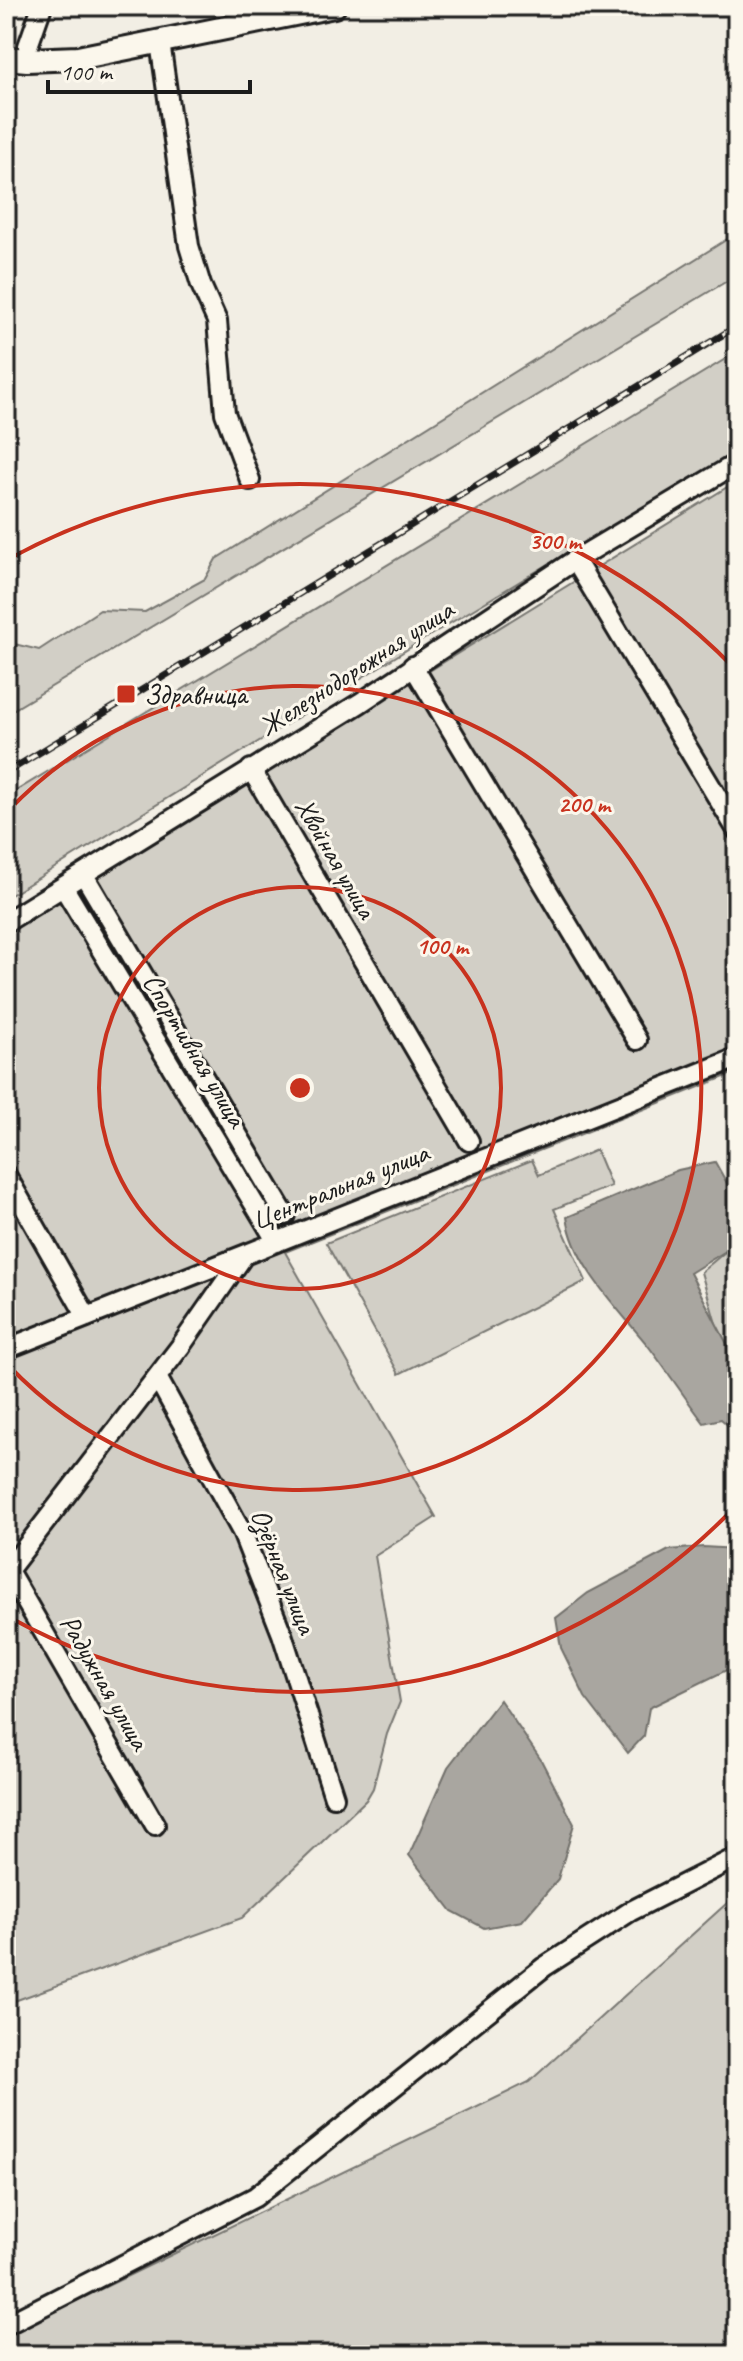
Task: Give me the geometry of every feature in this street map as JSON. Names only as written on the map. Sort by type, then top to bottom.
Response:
[{"type":"main road","points":[[17,45],[76,44],[264,6]]},
{"type":"main road","points":[[6,58],[78,58],[334,6]]},
{"type":"street","points":[[17,45],[42,6]]},
{"type":"street","points":[[160,42],[189,246],[217,321],[225,413],[250,480]]},
{"type":"street","name":"Железнодорожная улица","points":[[6,922],[360,703],[575,560],[737,463]]},
{"type":"street","points":[[575,560],[737,830]]},
{"type":"street","points":[[413,666],[637,1040]]},
{"type":"street","name":"Хвойная улица","points":[[251,769],[469,1141]]},
{"type":"street","points":[[84,875],[285,1215]]},
{"type":"street","name":"Спортивная улица","points":[[64,888],[277,1242]]},
{"type":"street","name":"Центральная улица","points":[[7,1570],[157,1377],[244,1255],[737,1058]]},
{"type":"street","points":[[6,1175],[87,1317]]},
{"type":"street","points":[[6,1349],[244,1255]]},
{"type":"street","name":"Озёрная улица","points":[[157,1377],[242,1532],[282,1634],[334,1797]]},
{"type":"street","name":"Радужная улица","points":[[7,1570],[155,1825]]},
{"type":"street","points":[[6,2325],[255,2197],[544,1967],[631,1911],[737,1857]]},
{"type":"shaded area","points":[[737,233],[737,275],[6,714],[6,642],[39,650],[100,610],[145,612],[205,579],[216,559]]},
{"type":"shaded area","points":[[737,352],[737,451],[437,631],[6,898],[6,797]]},
{"type":"shaded area","points":[[737,481],[737,1072],[285,1252],[436,1517],[375,1556],[400,1702],[387,1734],[373,1788],[366,1800],[242,1918],[6,2004],[6,932]]},
{"type":"shaded area","points":[[596,1150],[611,1186],[554,1209],[586,1281],[399,1374],[326,1243],[532,1160],[539,1175]]},
{"type":"shaded area","points":[[715,1162],[737,1201],[737,1244],[690,1273],[737,1363],[737,1473],[733,1467],[730,1427],[721,1419],[704,1423],[588,1270],[571,1235],[567,1217],[678,1170]]},
{"type":"shaded area","points":[[737,1242],[737,1359],[719,1334],[701,1272]]},
{"type":"shaded area","points":[[703,1547],[737,1549],[737,1665],[649,1708],[644,1736],[628,1753],[585,1697],[561,1648],[556,1618],[588,1593],[669,1550]]},
{"type":"shaded area","points":[[500,1700],[541,1760],[574,1824],[558,1879],[522,1921],[484,1928],[452,1911],[409,1855],[448,1767]]},
{"type":"shaded area","points":[[737,1894],[737,2355],[6,2355],[6,2335],[529,2082]]},
{"type":"railway","points":[[6,773],[737,326]]},
{"type":"place","name":"Здравница","points":[[126,694]]}]
